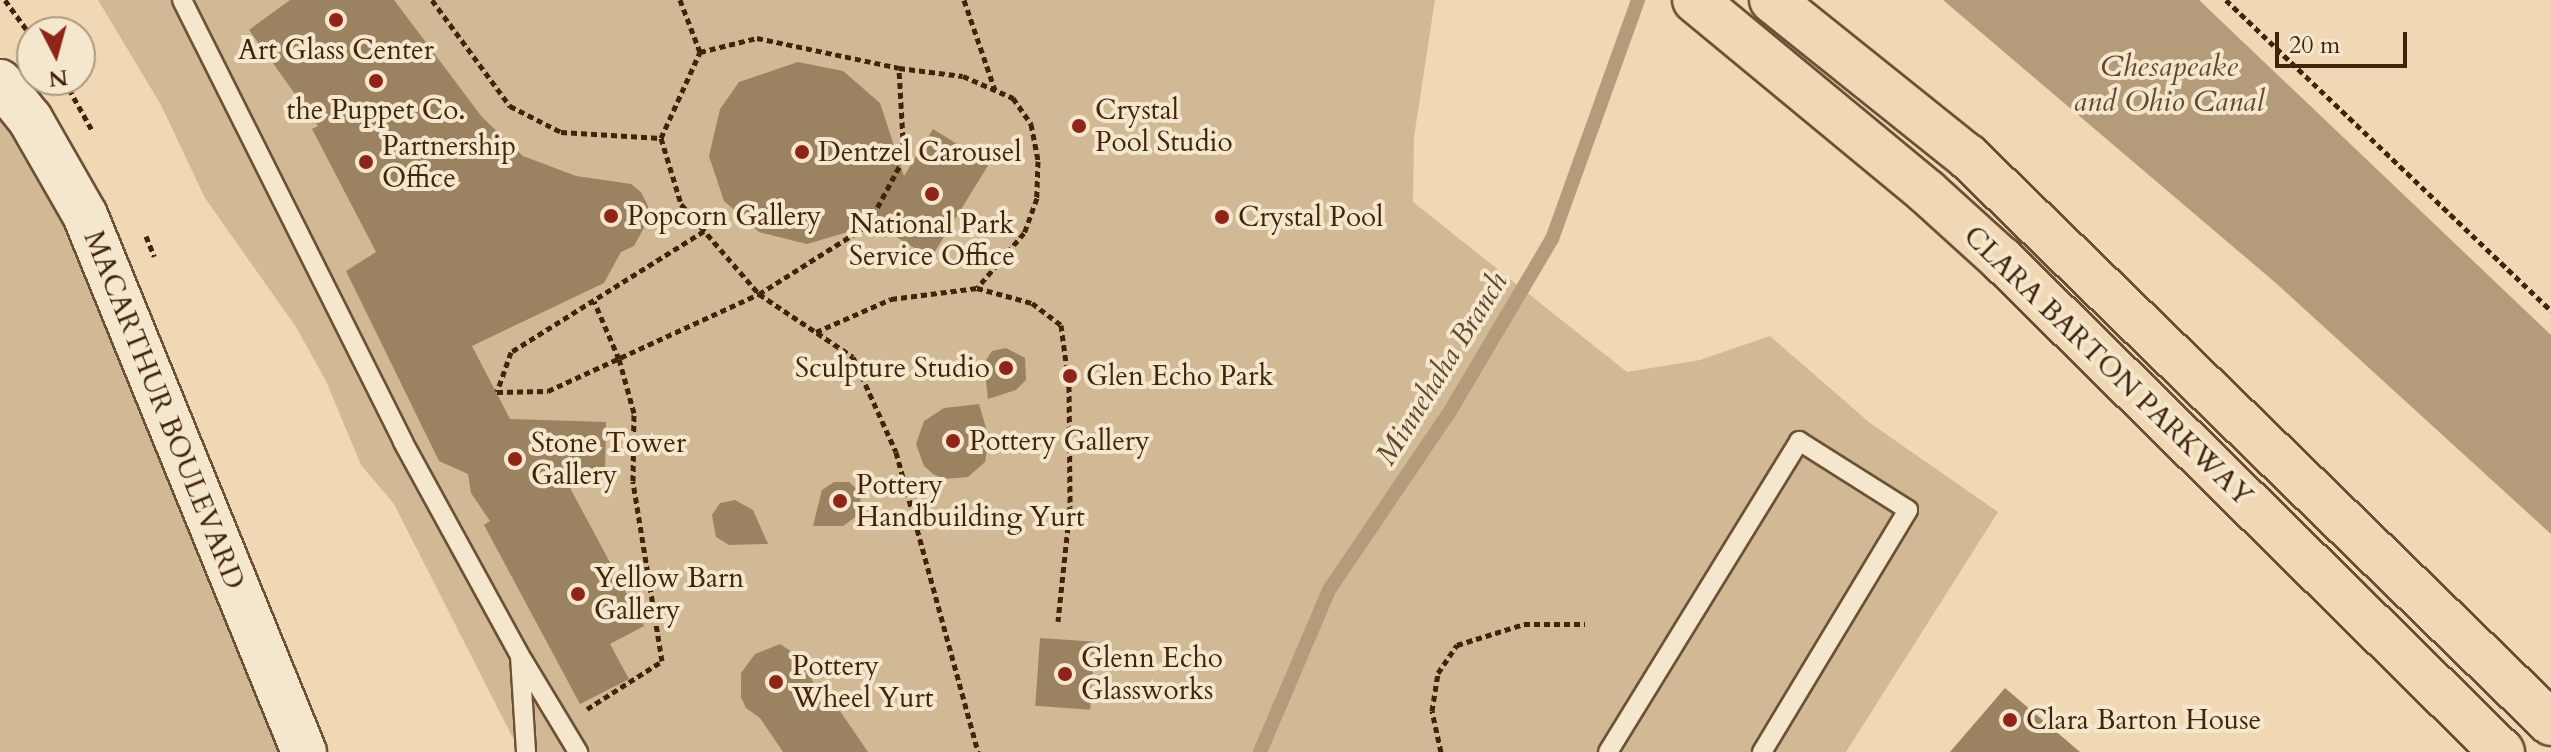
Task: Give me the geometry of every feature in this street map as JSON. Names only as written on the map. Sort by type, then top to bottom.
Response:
[{"type":"highway","name":"CLARA BARTON PARKWAY","points":[[1695,0],[1927,192],[2001,259],[2502,752]]},
{"type":"highway","name":"CLARA BARTON PARKWAY","points":[[1772,0],[1967,156],[2551,723]]},
{"type":"main road","name":"MACARTHUR BOULEVARD","points":[[0,82],[30,119],[85,215],[304,752]]},
{"type":"lane","points":[[182,0],[403,442],[520,656],[578,752]]},
{"type":"lane","points":[[1608,752],[1799,441],[1908,510],[1762,752]]},
{"type":"lane","points":[[520,656],[526,752]]},
{"type":"path","points":[[432,0],[510,106],[561,132],[661,138]]},
{"type":"path","points":[[680,0],[700,52],[661,138],[681,204],[759,294],[853,357],[896,452],[978,752]]},
{"type":"path","points":[[964,0],[996,91]]},
{"type":"path","points":[[2226,0],[2551,311]]},
{"type":"path","points":[[700,52],[757,38],[899,68],[963,76],[1013,98],[1031,124],[1038,161],[1037,198],[1024,233],[977,288]]},
{"type":"path","points":[[704,231],[511,352],[497,392],[548,391],[759,294],[868,225],[904,158],[899,68]]},
{"type":"path","points":[[815,332],[891,299],[977,288],[1032,303],[1061,325],[1069,386],[1070,507],[1058,621]]},
{"type":"path","points":[[562,725],[662,661],[633,481],[634,413],[619,359],[594,301]]},
{"type":"path","points":[[1441,752],[1432,711],[1438,673],[1457,645],[1524,624],[1585,624]]},
{"type":"shaded area","name":"Glen Echo Park","points":[[98,0],[1435,0],[1414,137],[1413,202],[1627,372],[1700,360],[1770,336],[1870,423],[1998,512],[1846,752],[520,752],[394,504],[361,465],[326,381],[296,327],[205,198],[161,105]]},
{"type":"shaded area","points":[[0,82],[30,119],[304,752],[0,752]]},
{"type":"water","name":"Chesapeake and Ohio Canal","points":[[1943,0],[2199,0],[2551,335],[2551,534],[2277,284]]},
{"type":"building","points":[[290,0],[394,0],[482,117],[523,156],[576,176],[631,184],[641,192],[648,206],[646,224],[634,246],[621,252],[604,283],[472,346],[510,419],[606,422],[605,473],[561,471],[644,626],[610,644],[629,679],[580,704],[484,525],[490,521],[471,493],[468,474],[439,461],[346,271],[376,252],[312,129],[318,126],[249,30]]},
{"type":"building","name":"Dentzel Carousel","points":[[798,62],[843,71],[880,103],[904,176],[933,129],[989,164],[931,258],[875,224],[807,244],[759,232],[724,201],[709,156],[720,109],[739,82]]},
{"type":"building","name":"Sculpture Studio","points":[[1006,348],[1025,358],[1026,380],[1016,390],[988,399],[984,363],[992,351]]},
{"type":"building","name":"Pottery Gallery","points":[[979,404],[989,438],[985,462],[968,477],[944,479],[933,474],[924,466],[916,444],[924,421],[944,408]]},
{"type":"building","name":"Pottery Handbuilding Yurt","points":[[834,482],[849,482],[860,492],[861,513],[843,526],[813,526],[822,490]]},
{"type":"building","points":[[735,500],[753,510],[768,544],[729,545],[716,537],[712,515],[720,503]]},
{"type":"building","name":"Glenn Echo Glassworks","points":[[1040,638],[1095,642],[1090,710],[1035,706]]},
{"type":"building","points":[[780,644],[801,658],[808,668],[821,705],[831,698],[868,752],[783,752],[760,718],[746,708],[741,697],[741,673],[755,654]]},
{"type":"building","name":"Clara Barton House","points":[[2005,688],[2080,752],[1950,752]]},
{"type":"waterway","name":"Minnehaha Branch","points":[[1260,752],[1329,590],[1449,413],[1552,239],[1638,0]]},
{"type":"place","name":"Art Glass Center","points":[[336,20]]},
{"type":"place","name":"the Puppet Co.","points":[[376,81]]},
{"type":"place","name":"Crystal Pool Studio","points":[[1079,126]]},
{"type":"place","name":"Dentzel Carousel","points":[[802,152]]},
{"type":"place","name":"Partnership Office","points":[[366,162]]},
{"type":"place","name":"National Park Service Office","points":[[932,194]]},
{"type":"place","name":"Popcorn Gallery","points":[[611,216]]},
{"type":"place","name":"Crystal Pool","points":[[1222,217]]},
{"type":"place","name":"Sculpture Studio","points":[[1006,368]]},
{"type":"place","name":"Glen Echo Park","points":[[1070,376]]},
{"type":"place","name":"Pottery Gallery","points":[[953,441]]},
{"type":"place","name":"Stone Tower Gallery","points":[[515,459]]},
{"type":"place","name":"Pottery Handbuilding Yurt","points":[[840,501]]},
{"type":"place","name":"Yellow Barn Gallery","points":[[578,594]]},
{"type":"place","name":"Glenn Echo Glassworks","points":[[1065,674]]},
{"type":"place","name":"Pottery Wheel Yurt","points":[[776,682]]},
{"type":"place","name":"Clara Barton House","points":[[2010,720]]}]
